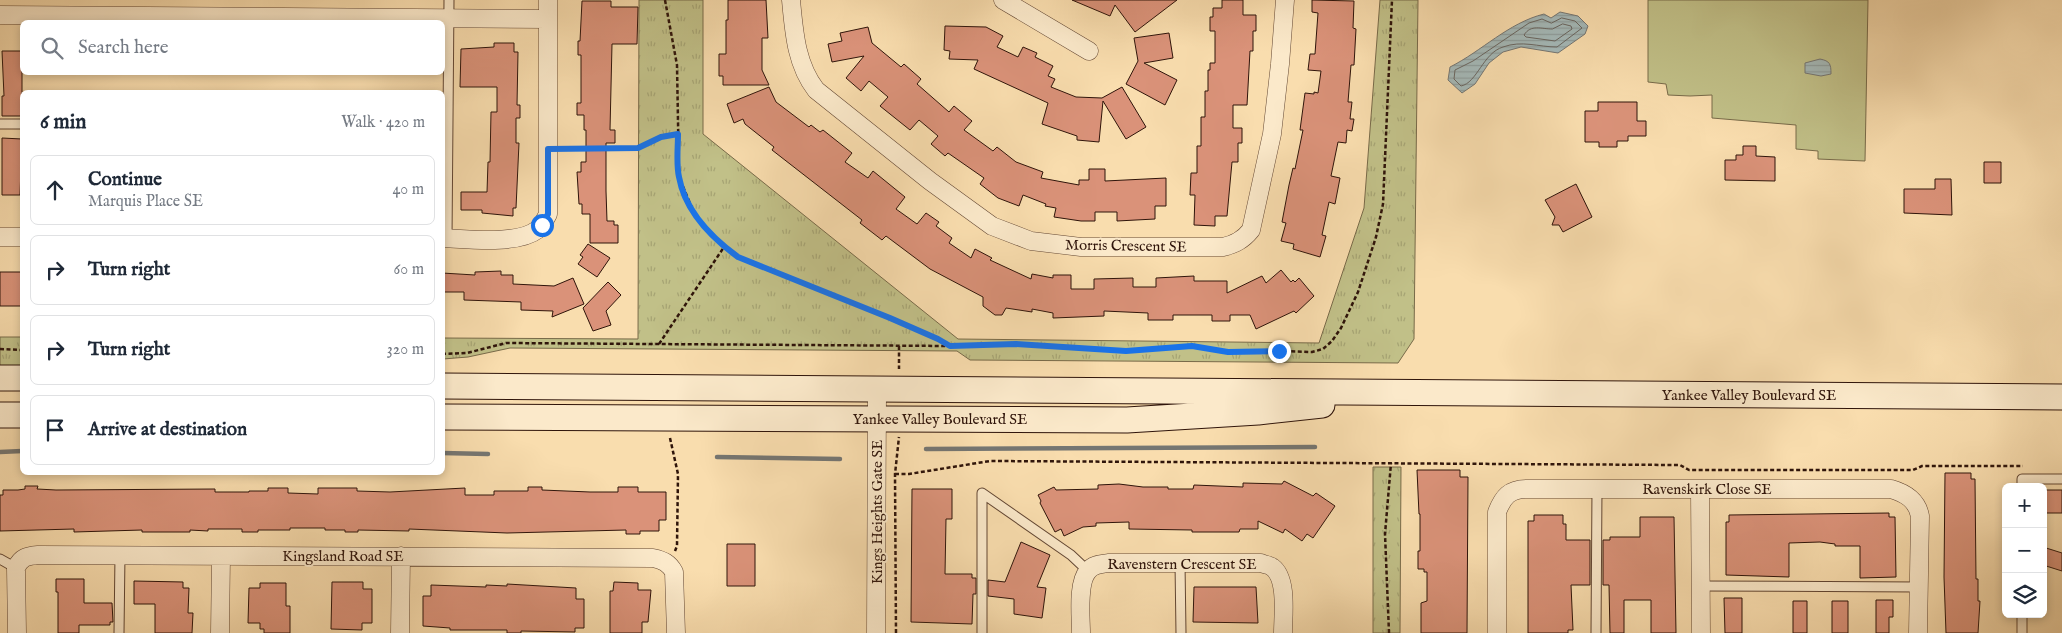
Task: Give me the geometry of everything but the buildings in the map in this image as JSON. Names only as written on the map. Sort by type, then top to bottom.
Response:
[{"type":"street","points":[[445,238],[514,239],[535,231],[542,225],[548,214],[548,0]]},
{"type":"street","name":"Morris Crescent SE","points":[[791,0],[797,46],[806,77],[816,90],[930,181],[992,226],[1032,241],[1081,247],[1223,247],[1244,239],[1251,230],[1272,134],[1285,0]]},
{"type":"street","points":[[1003,0],[1089,51]]},
{"type":"street","points":[[0,15],[548,19]]},
{"type":"street","points":[[0,237],[20,237]]},
{"type":"street","points":[[0,378],[20,378]]},
{"type":"street","name":"Yankee Valley Boulevard SE","points":[[445,386],[877,390],[1252,390],[1436,394],[2062,397]]},
{"type":"street","name":"Kings Heights Gate SE","points":[[876,633],[877,390]]},
{"type":"street","name":"Yankee Valley Boulevard SE","points":[[445,416],[1126,420],[1258,412],[1436,394]]},
{"type":"street","points":[[0,415],[20,415]]},
{"type":"street","name":"Ravenskirk Close SE","points":[[1497,633],[1497,512],[1507,493],[1517,489],[1891,489],[1902,492],[1918,507],[1920,516],[1918,633]]},
{"type":"street","points":[[1700,489],[1701,633]]},
{"type":"street","name":"Kingsland Road SE","points":[[16,568],[19,560],[28,556],[120,555],[653,558],[662,560],[670,565]]},
{"type":"street","points":[[220,633],[221,556]]},
{"type":"street","points":[[400,633],[401,556]]},
{"type":"street","name":"Ravenstern Crescent SE","points":[[1081,633],[1082,582],[1088,570],[1098,564],[1261,563],[1272,567],[1280,575],[1283,588],[1283,633]]},
{"type":"street","points":[[670,565],[674,572],[676,583],[676,633]]},
{"type":"street","points":[[16,568],[16,633]]},
{"type":"lane","points":[[445,238],[445,126],[449,0]]},
{"type":"lane","points":[[0,124],[20,124]]},
{"type":"lane","points":[[2022,483],[2022,479],[2062,479]]},
{"type":"lane","points":[[1596,633],[1597,489]]},
{"type":"lane","points":[[982,633],[982,493],[1075,558],[1088,570]]},
{"type":"lane","points":[[119,633],[120,555]]},
{"type":"lane","points":[[0,559],[16,568]]},
{"type":"lane","points":[[1180,563],[1181,633]]},
{"type":"lane","points":[[1700,586],[1919,587]]},
{"type":"lane","points":[[2022,618],[2022,633]]},
{"type":"path","points":[[665,0],[677,65],[679,178],[694,213],[710,234],[738,257],[890,318],[950,346]]},
{"type":"path","points":[[445,354],[467,353],[506,343],[899,346],[1016,344],[1126,351],[1192,346],[1228,352],[1312,352],[1323,349],[1332,341],[1341,328],[1358,292],[1376,237],[1383,204],[1392,0]]},
{"type":"path","points":[[548,149],[638,148],[661,137],[678,134]]},
{"type":"path","points":[[659,344],[724,246]]},
{"type":"path","points":[[899,346],[899,371]]},
{"type":"path","points":[[0,350],[20,350]]},
{"type":"path","points":[[669,432],[678,474],[677,546],[670,565]]},
{"type":"path","points":[[896,633],[895,474],[899,436]]},
{"type":"path","points":[[895,474],[909,474],[990,461],[1680,465],[1689,470],[1912,470],[1922,466],[2025,466]]},
{"type":"path","points":[[1389,633],[1385,542],[1391,463]]},
{"type":"green space","points":[[639,0],[703,0],[703,134],[958,339],[1319,343],[1364,208],[1380,0],[1418,0],[1414,339],[1398,363],[970,360],[957,351],[510,348],[468,357],[445,359],[445,338],[638,339]]},
{"type":"green space","points":[[1648,0],[1868,0],[1865,161],[1818,159],[1818,151],[1796,149],[1796,125],[1712,118],[1712,95],[1668,95],[1666,84],[1648,82]]},
{"type":"green space","points":[[0,337],[20,337],[20,367],[0,367]]},
{"type":"green space","points":[[1373,467],[1401,467],[1400,633],[1373,633]]},
{"type":"water","points":[[1560,12],[1578,16],[1588,26],[1585,34],[1558,53],[1521,47],[1503,52],[1489,63],[1475,84],[1462,93],[1448,80],[1450,67],[1507,31],[1531,18],[1544,14],[1551,18]]},
{"type":"water","points":[[1820,59],[1829,64],[1831,74],[1821,76],[1805,73],[1805,63]]},
{"type":"waterway","points":[[926,449],[1315,447]]},
{"type":"waterway","points":[[0,452],[20,451]]},
{"type":"waterway","points":[[445,453],[488,454]]},
{"type":"waterway","points":[[717,457],[840,459]]},
{"type":"route","points":[[542,225],[548,214],[548,149],[638,148],[661,137],[678,134],[679,178],[685,195],[694,213],[710,234],[738,257],[890,318],[950,346],[1016,344],[1126,351],[1192,346],[1228,352],[1279,351]]}]
